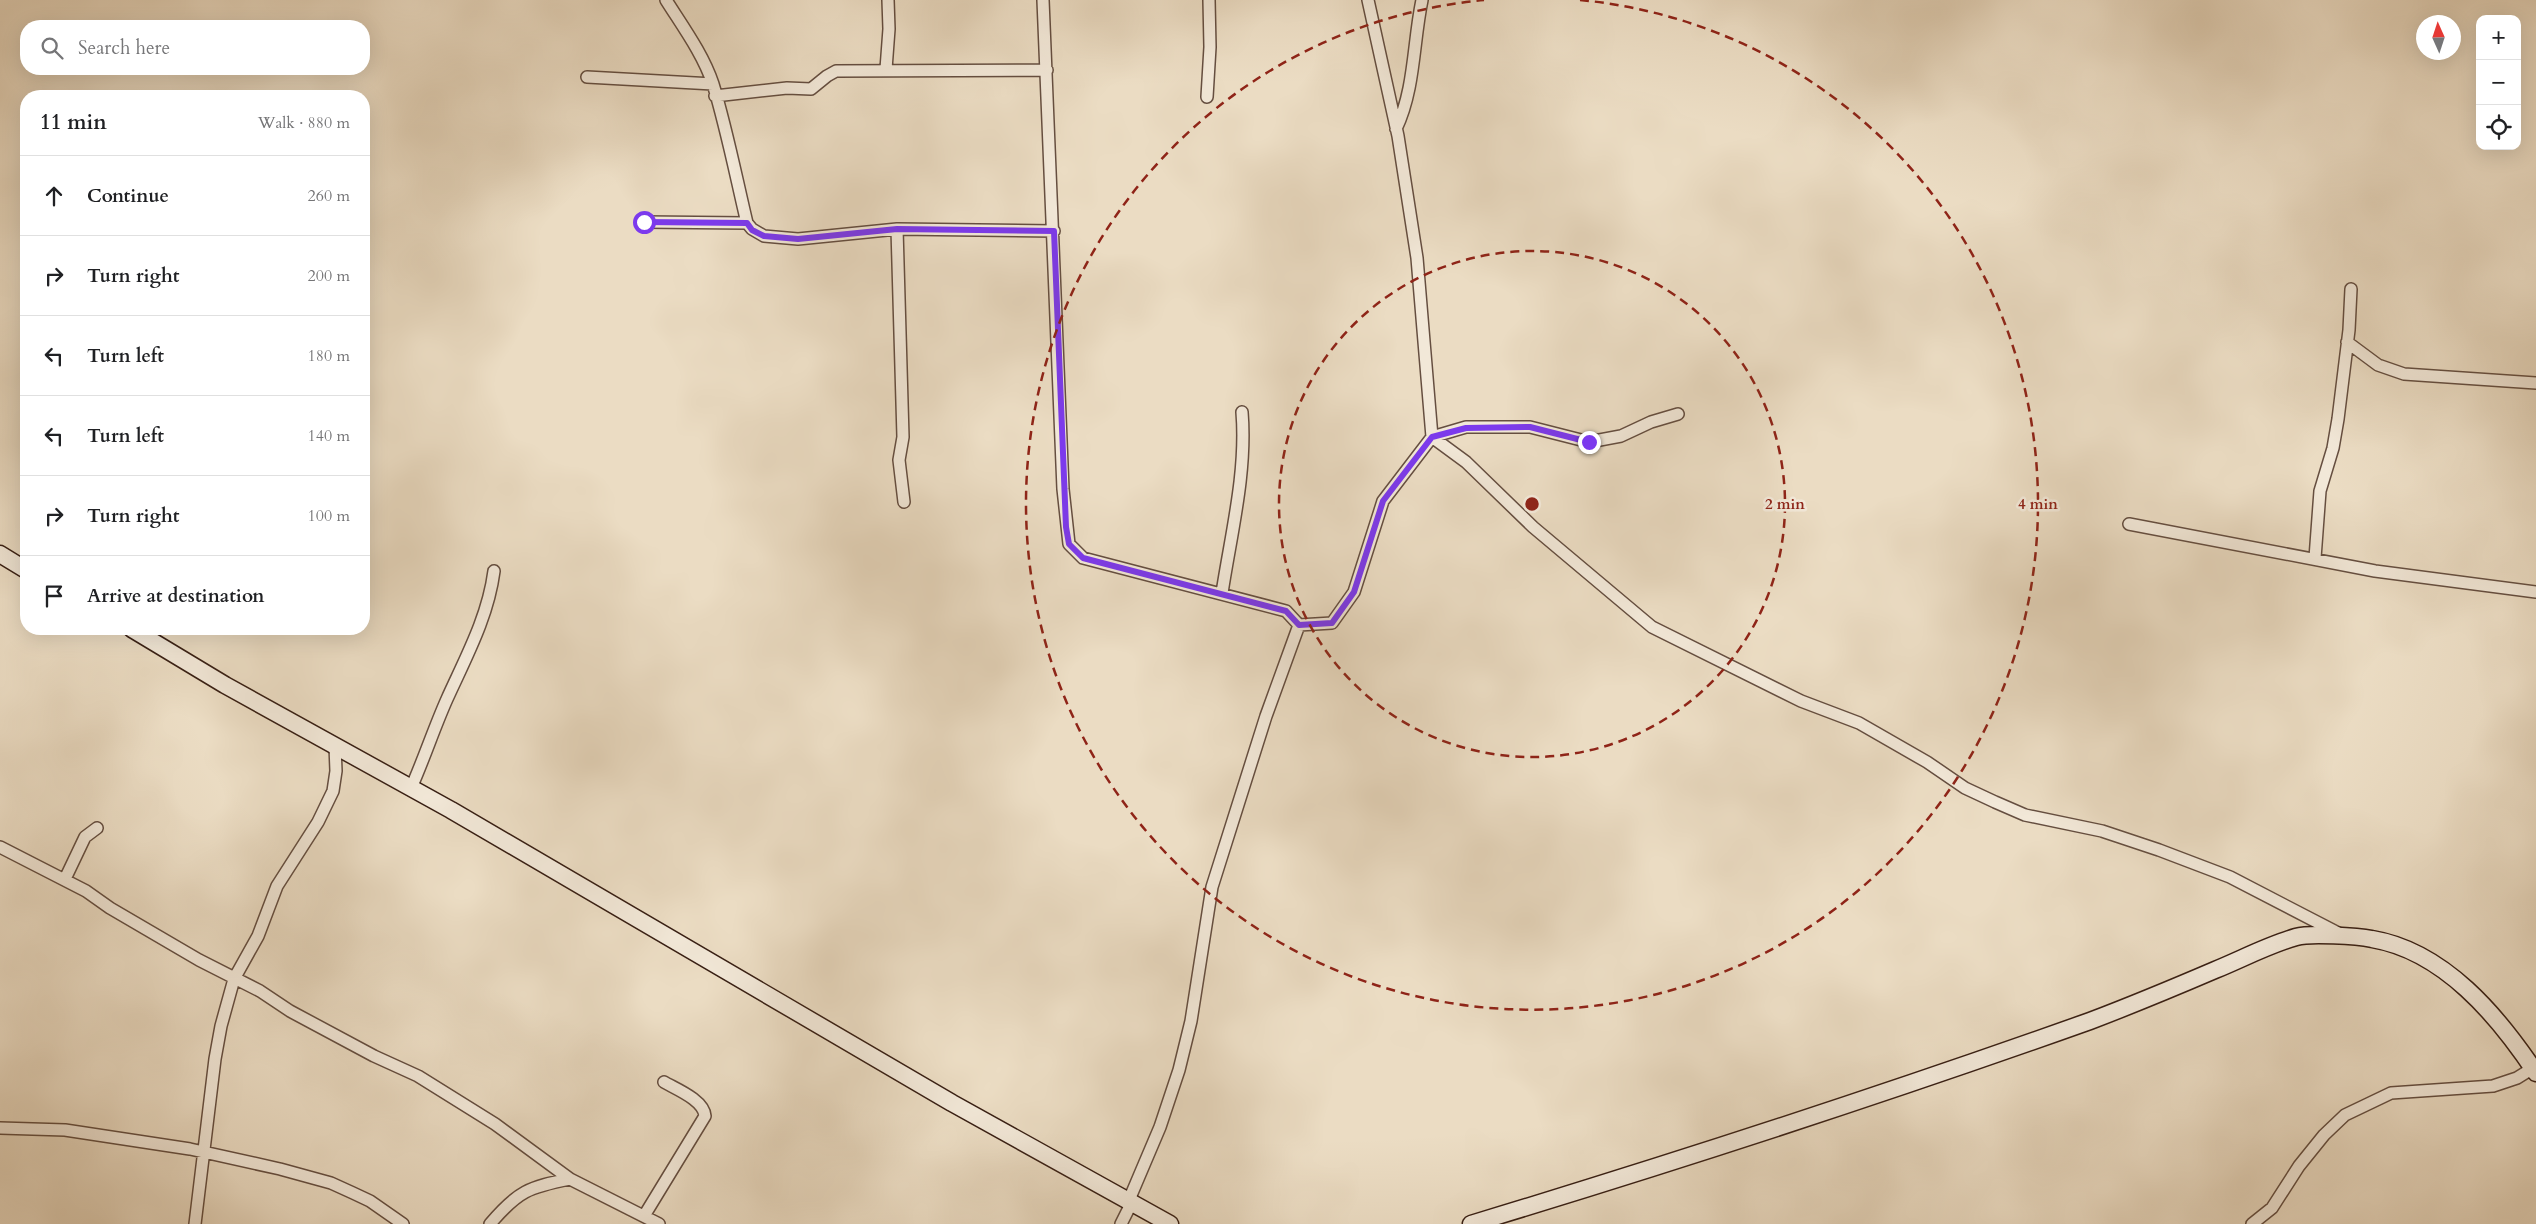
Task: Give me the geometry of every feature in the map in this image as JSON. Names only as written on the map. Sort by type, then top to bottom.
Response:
[{"type":"street","points":[[666,0],[692,40],[713,84],[725,125],[747,223],[752,230],[764,236],[798,239],[897,229],[1054,231]]},
{"type":"street","points":[[886,69],[889,29],[888,0]]},
{"type":"street","points":[[1043,0],[1054,231],[1063,488],[1069,544],[1083,558],[1286,611],[1299,625]]},
{"type":"street","points":[[1207,97],[1210,47],[1209,0]]},
{"type":"street","points":[[1368,0],[1396,129],[1417,258],[1432,437],[1466,462],[1533,527],[1652,627],[1801,701],[1859,723],[1927,762],[1965,788],[1995,802],[2025,814],[2102,831],[2230,877],[2345,937]]},
{"type":"street","points":[[1396,129],[1405,110],[1422,0]]},
{"type":"street","points":[[715,96],[787,88],[811,89],[836,71],[886,69],[1047,70]]},
{"type":"street","points":[[587,77],[713,84]]},
{"type":"street","points":[[644,222],[747,223]]},
{"type":"street","points":[[897,229],[903,437],[899,460],[904,502]]},
{"type":"street","points":[[2314,558],[2320,491],[2335,438],[2347,342],[2351,289]]},
{"type":"street","points":[[2347,342],[2378,365],[2404,374],[2536,383]]},
{"type":"street","points":[[1222,593],[1239,490],[1244,433],[1242,412]]},
{"type":"street","points":[[1299,625],[1332,623],[1354,592],[1383,501],[1432,437],[1466,428],[1530,427],[1589,442],[1621,436],[1651,422],[1678,414]]},
{"type":"street","points":[[2129,524],[2375,571],[2536,592]]},
{"type":"street","points":[[0,554],[20,566]]},
{"type":"street","points":[[411,788],[446,701],[473,644],[490,594],[494,571]]},
{"type":"street","points":[[1121,1224],[1160,1127],[1179,1070],[1191,1021],[1212,887],[1263,724],[1299,625]]},
{"type":"street","points":[[142,635],[225,685],[411,788],[952,1103],[1170,1224]]},
{"type":"street","points":[[195,1224],[206,1152],[218,1042],[234,979],[258,936],[277,886],[318,822],[333,792],[336,771],[335,746]]},
{"type":"street","points":[[65,879],[84,837],[97,828]]},
{"type":"street","points":[[0,847],[65,879],[110,908],[260,992],[290,1011],[374,1056],[418,1076],[495,1124],[570,1179],[659,1224]]},
{"type":"street","points":[[1471,1224],[1487,1222],[1764,1133],[2082,1023],[2161,993],[2262,949],[2300,936],[2373,938],[2408,950],[2439,968],[2473,995],[2534,1066],[2517,1078],[2493,1086],[2391,1093],[2346,1115],[2324,1135],[2299,1166],[2272,1208],[2252,1224]]},
{"type":"street","points":[[644,1216],[705,1116],[705,1110],[699,1104],[664,1082]]},
{"type":"street","points":[[0,1128],[65,1130],[206,1152],[332,1183],[370,1201],[403,1224]]},
{"type":"street","points":[[490,1224],[507,1204],[533,1186],[570,1179]]},
{"type":"route","points":[[644,222],[747,223],[752,230],[764,236],[798,239],[897,229],[1054,231],[1063,488],[1069,544],[1083,558],[1286,611],[1299,625],[1332,623],[1354,592],[1383,501],[1432,437],[1466,428],[1530,427],[1589,442]]}]
